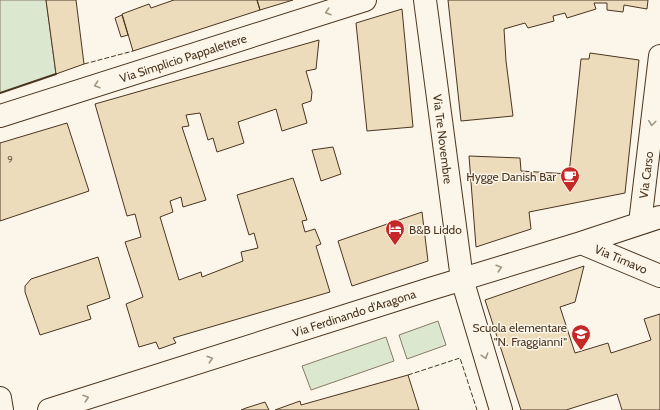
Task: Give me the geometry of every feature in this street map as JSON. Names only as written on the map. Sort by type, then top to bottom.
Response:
[{"type":"street","name":"Via Simplicio Pappalettere","points":[[0,116],[365,0]]},
{"type":"street","name":"Via Tre Novembre","points":[[425,0],[462,279],[501,410]]},
{"type":"street","name":"Via Carso","points":[[640,223],[660,56]]},
{"type":"street","name":"Via Ferdinando d'Aragona","points":[[49,410],[660,217]]},
{"type":"street","name":"Via Timavo","points":[[581,243],[660,276]]},
{"type":"street","points":[[0,398],[2,410]]},
{"type":"green space","points":[[0,0],[46,0],[56,74],[0,93]]},
{"type":"green space","points":[[438,321],[446,345],[407,359],[399,335]]},
{"type":"green space","points":[[386,337],[394,361],[311,390],[302,366]]},
{"type":"building","points":[[46,0],[76,0],[84,64],[56,74]]},
{"type":"building","points":[[174,0],[257,0],[260,10],[133,51],[122,14],[149,4],[151,8]]},
{"type":"building","points":[[257,0],[293,0],[260,10]]},
{"type":"building","points":[[448,0],[648,0],[647,9],[624,5],[623,12],[607,10],[607,3],[594,3],[596,9],[567,18],[565,13],[553,16],[554,21],[528,28],[525,23],[504,29],[506,61],[513,116],[461,121]]},
{"type":"building","points":[[402,9],[413,127],[367,131],[356,23]]},
{"type":"building","points":[[122,15],[128,35],[121,37],[115,18]]},
{"type":"building","points":[[319,40],[316,69],[306,71],[312,92],[311,101],[302,104],[307,123],[282,131],[276,109],[238,122],[244,143],[217,152],[213,138],[208,140],[200,113],[186,115],[189,126],[182,127],[206,200],[183,207],[181,197],[170,201],[173,212],[160,217],[179,280],[201,272],[202,277],[243,261],[241,252],[258,248],[254,233],[249,235],[237,195],[293,178],[307,220],[302,221],[305,232],[315,229],[321,244],[316,246],[330,292],[173,338],[176,343],[159,349],[156,342],[139,347],[126,304],[143,297],[125,242],[141,237],[135,214],[127,216],[95,104]]},
{"type":"building","points":[[590,53],[639,60],[625,193],[529,212],[531,229],[476,247],[469,156],[520,158],[521,171],[569,174],[581,59],[589,59]]},
{"type":"building","points":[[67,123],[89,191],[0,221],[0,143]]},
{"type":"building","points":[[333,147],[341,174],[321,181],[312,150]]},
{"type":"building","points":[[422,212],[428,261],[352,286],[338,241]]},
{"type":"building","points":[[98,257],[110,298],[87,306],[91,319],[40,335],[25,292],[25,286],[31,279]]},
{"type":"building","name":"Scuola elementare \"N. Fraggianni\"","points":[[584,266],[575,302],[560,307],[575,353],[608,343],[611,353],[651,340],[644,319],[660,314],[660,410],[622,410],[617,394],[566,410],[521,410],[485,300]]},
{"type":"building","points":[[408,375],[419,410],[275,410],[300,401],[301,405]]},
{"type":"building","points":[[265,402],[269,410],[241,410],[246,408]]},
{"type":"fence","points":[[84,64],[133,51]]},
{"type":"fence","points":[[408,375],[460,358],[477,410]]},
{"type":"wall","points":[[0,93],[56,74]]},
{"type":"place","name":"Hygge Danish Bar","points":[[570,193]]},
{"type":"place","name":"B&B Liddo","points":[[395,246]]},
{"type":"place","name":"Scuola elementare \"N. Fraggianni\"","points":[[581,351]]}]
